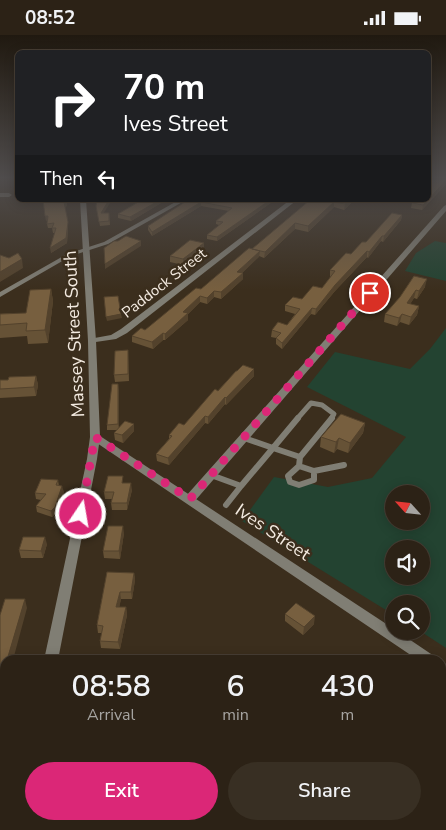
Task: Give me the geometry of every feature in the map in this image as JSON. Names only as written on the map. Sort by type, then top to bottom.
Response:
[{"type":"street","name":"Massey Street South","points":[[52,655],[95,437],[92,341],[84,216]]},
{"type":"street","points":[[0,295],[69,255],[106,243],[154,216]]},
{"type":"street","name":"Paddock Street","points":[[92,341],[113,337],[124,331],[273,216]]},
{"type":"street","points":[[190,499],[438,216]]},
{"type":"street","name":"Ives Street","points":[[95,437],[422,655]]},
{"type":"lane","points":[[226,505],[311,403],[322,405],[334,413],[331,420],[300,457],[299,466],[288,476],[290,482],[296,485],[305,484],[314,480],[314,471]]},
{"type":"lane","points":[[244,437],[300,457]]},
{"type":"lane","points":[[299,466],[314,471],[344,465]]},
{"type":"lane","points":[[211,475],[241,486]]},
{"type":"green space","points":[[435,241],[446,243],[446,281],[405,271],[416,253]]},
{"type":"green space","points":[[446,328],[446,648],[430,638],[430,595],[385,595],[385,609],[242,521],[274,477],[328,487],[372,478],[406,437],[307,387],[335,352],[410,369],[430,349]]},
{"type":"building","points":[[48,216],[67,216],[66,238],[50,248],[56,228],[52,228],[54,223],[47,224]]},
{"type":"building","points":[[98,216],[109,216],[109,221],[99,222]]},
{"type":"building","points":[[163,216],[178,216],[152,232],[148,226]]},
{"type":"building","points":[[222,216],[247,216],[217,237],[207,235],[223,222],[216,221]]},
{"type":"building","points":[[291,216],[319,216],[308,226],[295,223],[265,252],[252,249]]},
{"type":"building","points":[[389,216],[401,216],[369,252],[367,251],[335,285],[316,309],[312,308],[282,343],[276,338],[281,333],[272,330],[278,322],[287,325],[300,309],[285,305],[293,297],[302,299],[313,286],[322,288],[335,271],[330,270],[346,253],[351,254],[362,242],[366,242]]},
{"type":"building","points":[[126,236],[141,241],[105,264],[104,248]]},
{"type":"building","points":[[190,240],[204,243],[183,259],[170,256]]},
{"type":"building","points":[[249,248],[260,251],[237,272],[243,273],[221,292],[214,291],[207,298],[200,296],[183,312],[188,313],[165,334],[163,333],[152,342],[132,336],[141,328],[145,330],[196,288],[201,289]]},
{"type":"building","points":[[18,253],[22,259],[0,272],[0,255],[9,258]]},
{"type":"building","points":[[414,276],[427,279],[419,291],[416,290],[407,303],[419,306],[411,317],[402,314],[399,318],[385,314],[400,297]]},
{"type":"building","points":[[51,289],[45,330],[26,331],[27,323],[0,325],[0,314],[26,313],[30,290]]},
{"type":"building","points":[[118,296],[121,314],[106,317],[104,297]]},
{"type":"building","points":[[128,350],[128,374],[114,375],[115,351]]},
{"type":"building","points":[[243,365],[254,369],[225,397],[208,417],[205,416],[168,458],[156,454],[172,436],[169,435],[179,423],[184,425],[215,389],[218,391]]},
{"type":"building","points":[[36,376],[34,387],[0,389],[0,380],[8,380],[9,377]]},
{"type":"building","points":[[112,384],[118,384],[118,424],[107,425]]},
{"type":"building","points":[[341,414],[365,423],[350,443],[339,438],[336,442],[321,437]]},
{"type":"building","points":[[125,421],[134,424],[122,435],[114,433]]},
{"type":"building","points":[[108,476],[123,476],[122,483],[131,483],[127,503],[111,503],[114,492],[104,492]]},
{"type":"building","points":[[41,479],[58,480],[56,485],[62,486],[55,507],[51,511],[36,506],[46,494],[35,493]]},
{"type":"building","points":[[108,526],[123,526],[119,551],[103,551]]},
{"type":"building","points":[[23,537],[45,537],[41,551],[19,550]]},
{"type":"building","points":[[107,572],[134,573],[131,592],[120,592],[116,607],[126,607],[118,642],[100,641],[103,626],[97,625]]},
{"type":"building","points":[[5,599],[25,599],[8,655],[0,655],[0,615]]},
{"type":"building","points":[[296,603],[315,616],[304,627],[285,614]]},
{"type":"route","points":[[81,514],[95,437],[190,499],[370,293]]}]
